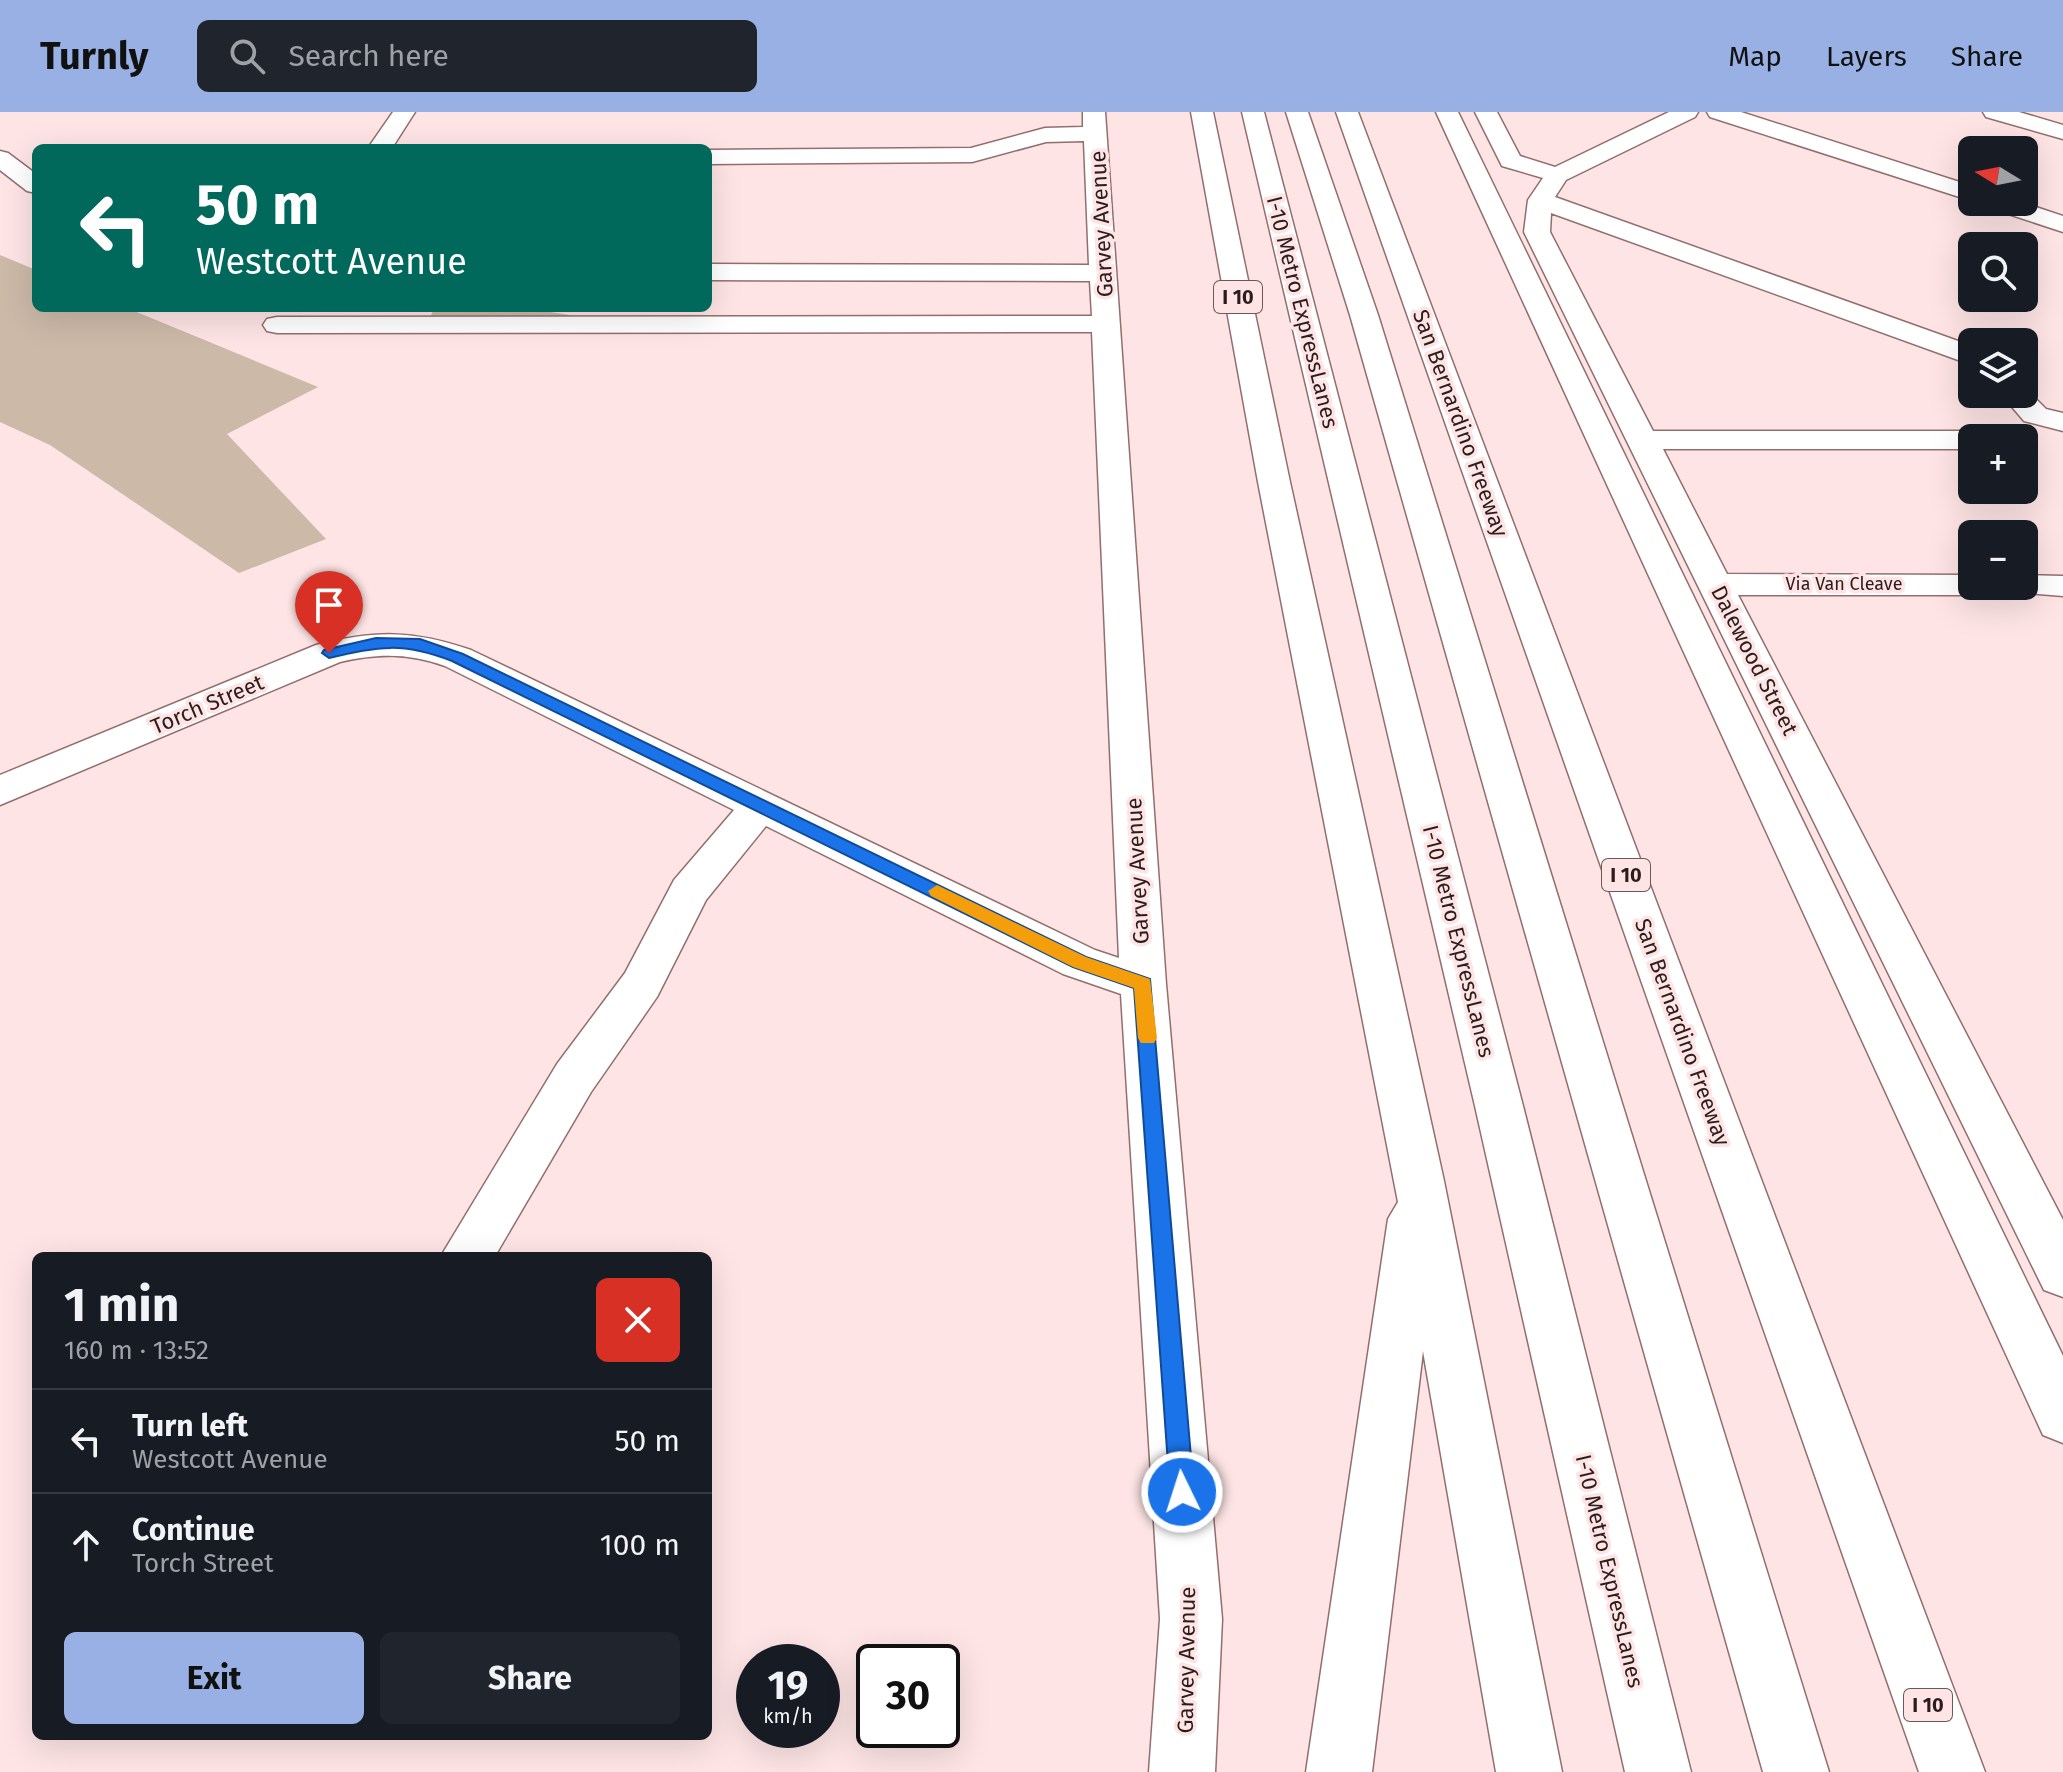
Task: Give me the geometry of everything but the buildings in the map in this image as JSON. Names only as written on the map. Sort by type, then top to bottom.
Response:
[{"type":"main road","points":[[383,144],[404,112]]},
{"type":"main road","name":"I 10","points":[[1202,112],[1274,482],[1419,1181],[1529,1772]]},
{"type":"main road","name":"I-10 Metro ExpressLanes","points":[[1253,112],[1499,1106],[1658,1772]]},
{"type":"main road","points":[[1297,112],[1364,315],[1796,1772]]},
{"type":"main road","name":"San Bernardino Freeway","points":[[1347,112],[1952,1772]]},
{"type":"main road","points":[[1447,112],[2063,1416]]},
{"type":"main road","points":[[1486,112],[1510,161],[1548,188],[1958,350]]},
{"type":"main road","points":[[1548,188],[1687,112]]},
{"type":"main road","points":[[1718,112],[1958,189]]},
{"type":"main road","points":[[1994,112],[2063,132]]},
{"type":"main road","points":[[712,157],[972,155],[1095,123]]},
{"type":"main road","name":"Garvey Avenue","points":[[1095,123],[1143,984],[1191,1619],[1182,1772]]},
{"type":"main road","points":[[0,158],[32,183]]},
{"type":"main road","name":"Dalewood Street","points":[[1548,188],[1537,232],[2063,1273]]},
{"type":"main road","points":[[2038,216],[2063,224]]},
{"type":"main road","points":[[712,272],[1103,273]]},
{"type":"main road","points":[[277,325],[1107,324]]},
{"type":"main road","points":[[2029,408],[2035,415],[2063,422]]},
{"type":"main road","points":[[1643,440],[1958,440]]},
{"type":"main road","name":"Via Van Cleave","points":[[1716,584],[1958,585]]},
{"type":"main road","points":[[2038,585],[2063,586]]},
{"type":"main road","name":"Torch Street","points":[[0,791],[329,653],[376,642],[420,644],[458,658],[1079,962],[1143,984]]},
{"type":"main road","points":[[469,1252],[574,1078],[641,985],[689,891],[761,805]]},
{"type":"main road","points":[[1339,1772],[1419,1181]]},
{"type":"main road","points":[[1905,1639],[1979,1772]]},
{"type":"shaded area","points":[[0,255],[32,268],[32,312],[137,312],[318,387],[227,434],[326,539],[239,573],[50,445],[0,422]]},
{"type":"shaded area","points":[[432,312],[551,312],[575,316],[430,318]]},
{"type":"slow traffic","points":[[937,891],[1079,962],[1143,984],[1147,1038]]},
{"type":"route","points":[[329,653],[376,642],[420,644],[458,658],[1079,962],[1143,984],[1182,1492]]}]
